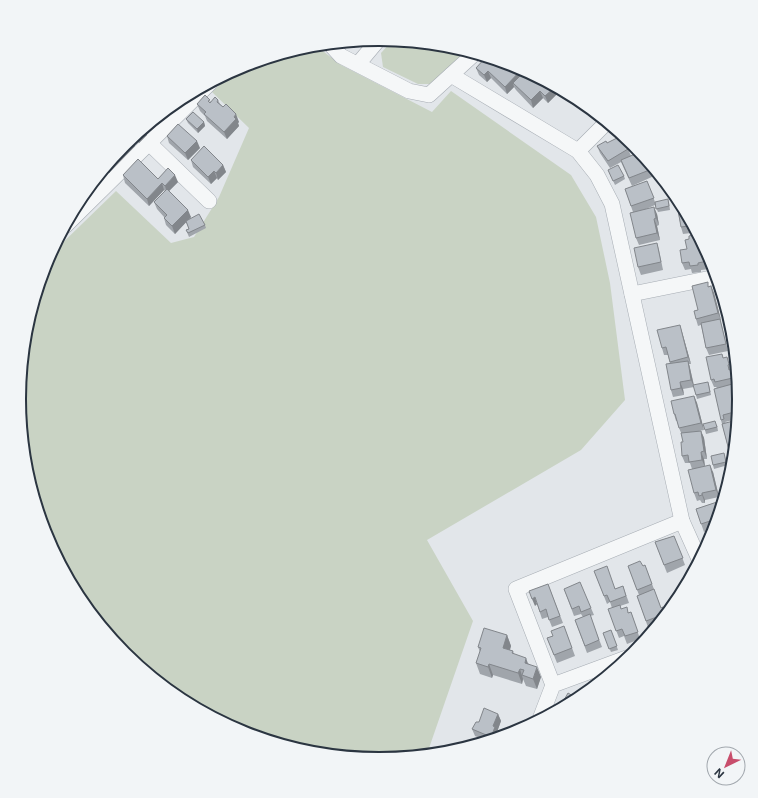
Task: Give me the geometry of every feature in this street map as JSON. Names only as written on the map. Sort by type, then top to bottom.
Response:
[{"type":"street","points":[[358,64],[373,46]]},
{"type":"street","points":[[334,49],[341,56],[409,91],[429,96],[470,58]]},
{"type":"street","points":[[451,75],[578,152],[597,175],[612,204],[682,521],[697,553]]},
{"type":"street","points":[[79,212],[196,98]]},
{"type":"street","points":[[578,152],[602,126]]},
{"type":"street","points":[[150,143],[209,201]]},
{"type":"street","points":[[632,294],[710,278]]},
{"type":"street","points":[[543,712],[553,685],[516,589],[682,521]]},
{"type":"street","points":[[553,685],[613,663]]},
{"type":"green space","points":[[387,46],[425,49],[461,56],[431,84],[418,84],[383,67],[381,53]]},
{"type":"green space","points":[[323,51],[341,65],[432,112],[451,91],[571,175],[596,217],[610,283],[625,400],[581,450],[427,540],[473,621],[429,748],[379,752],[333,749],[310,745],[288,740],[244,725],[202,705],[164,679],[129,649],[99,614],[85,595],[62,555],[45,512],[38,490],[29,445],[26,399],[29,353],[33,330],[38,308],[53,264],[62,244],[116,191],[171,243],[194,237],[219,197],[249,128],[212,92],[222,83],[244,73],[288,58]]},
{"type":"building","points":[[482,62],[517,74],[505,87],[488,71],[484,75],[476,68]]},
{"type":"building","points":[[520,76],[551,90],[545,96],[540,91],[531,100],[513,83]]},
{"type":"building","points":[[205,95],[210,100],[208,101],[210,103],[215,97],[218,100],[217,102],[223,107],[226,104],[236,114],[234,117],[236,119],[224,132],[204,114],[206,112],[197,104]]},
{"type":"building","points":[[193,112],[204,122],[197,129],[186,119]]},
{"type":"building","points":[[178,124],[197,141],[185,153],[167,136]]},
{"type":"building","points":[[617,138],[628,149],[608,161],[597,146],[606,141],[607,143]]},
{"type":"building","points":[[204,146],[223,165],[216,173],[214,171],[208,177],[191,160]]},
{"type":"building","points":[[634,155],[648,171],[629,178],[621,160]]},
{"type":"building","points":[[138,159],[158,179],[168,168],[175,175],[165,186],[162,183],[147,199],[123,175]]},
{"type":"building","points":[[618,165],[624,176],[613,181],[608,170]]},
{"type":"building","points":[[647,181],[654,198],[631,206],[625,189]]},
{"type":"building","points":[[167,189],[188,210],[172,226],[164,218],[167,215],[154,202]]},
{"type":"building","points":[[668,199],[669,206],[656,209],[655,202]]},
{"type":"building","points":[[654,207],[656,218],[654,219],[657,233],[636,238],[630,213]]},
{"type":"building","points":[[678,212],[687,226],[681,227]]},
{"type":"building","points":[[199,214],[205,225],[188,233],[186,230],[189,229],[186,221]]},
{"type":"building","points":[[692,235],[704,262],[698,263],[698,265],[690,266],[689,262],[682,263],[680,250],[687,249],[685,240],[689,239],[689,236]]},
{"type":"building","points":[[657,243],[661,262],[638,267],[634,248]]},
{"type":"building","points":[[708,282],[708,287],[711,286],[718,313],[696,319],[694,311],[698,310],[692,286]]},
{"type":"building","points":[[720,319],[726,344],[706,348],[701,323]]},
{"type":"building","points":[[680,325],[688,357],[670,362],[666,347],[662,348],[657,330]]},
{"type":"building","points":[[722,354],[723,358],[727,357],[731,378],[715,382],[714,379],[711,380],[706,357]]},
{"type":"building","points":[[688,361],[691,380],[680,382],[681,388],[671,390],[666,364]]},
{"type":"building","points":[[708,382],[710,392],[696,395],[693,385]]},
{"type":"building","points":[[731,384],[731,413],[723,415],[724,419],[721,420],[714,389]]},
{"type":"building","points":[[694,396],[701,423],[679,428],[671,401]]},
{"type":"building","points":[[715,421],[717,427],[705,430],[703,424]]},
{"type":"building","points":[[731,422],[728,448],[722,424]]},
{"type":"building","points":[[701,431],[704,451],[701,452],[702,460],[689,462],[688,455],[682,456],[681,442],[683,442],[681,433]]},
{"type":"building","points":[[724,453],[726,462],[713,465],[711,456]]},
{"type":"building","points":[[710,465],[716,490],[702,493],[702,495],[699,496],[698,492],[694,493],[688,470]]},
{"type":"building","points":[[716,502],[710,521],[701,524],[696,509]]},
{"type":"building","points":[[674,536],[683,558],[664,565],[655,542]]},
{"type":"building","points":[[640,561],[643,566],[645,565],[652,584],[637,590],[628,566]]},
{"type":"building","points":[[607,566],[615,589],[623,586],[626,596],[610,602],[607,595],[604,596],[594,571]]},
{"type":"building","points":[[580,582],[591,608],[581,612],[579,606],[572,609],[564,589]]},
{"type":"building","points":[[548,584],[560,616],[549,620],[546,609],[540,612],[535,597],[532,599],[529,591]]},
{"type":"building","points":[[654,589],[661,608],[663,608],[656,617],[646,621],[637,596]]},
{"type":"building","points":[[620,605],[621,609],[627,607],[628,613],[631,612],[638,632],[625,636],[622,629],[616,631],[608,609]]},
{"type":"building","points":[[590,614],[599,640],[585,646],[575,620]]},
{"type":"building","points":[[564,626],[572,648],[554,655],[547,638],[553,636],[551,631]]},
{"type":"building","points":[[484,628],[507,635],[503,648],[513,651],[512,653],[526,658],[525,663],[537,667],[533,679],[522,675],[524,670],[520,669],[518,673],[489,664],[488,667],[476,663],[481,648],[478,647]]},
{"type":"building","points":[[611,630],[617,646],[609,649],[603,633]]},
{"type":"building","points":[[568,693],[572,695],[564,699]]},
{"type":"building","points":[[484,708],[498,714],[493,726],[495,727],[493,733],[486,735],[472,729],[476,722],[479,722]]}]
